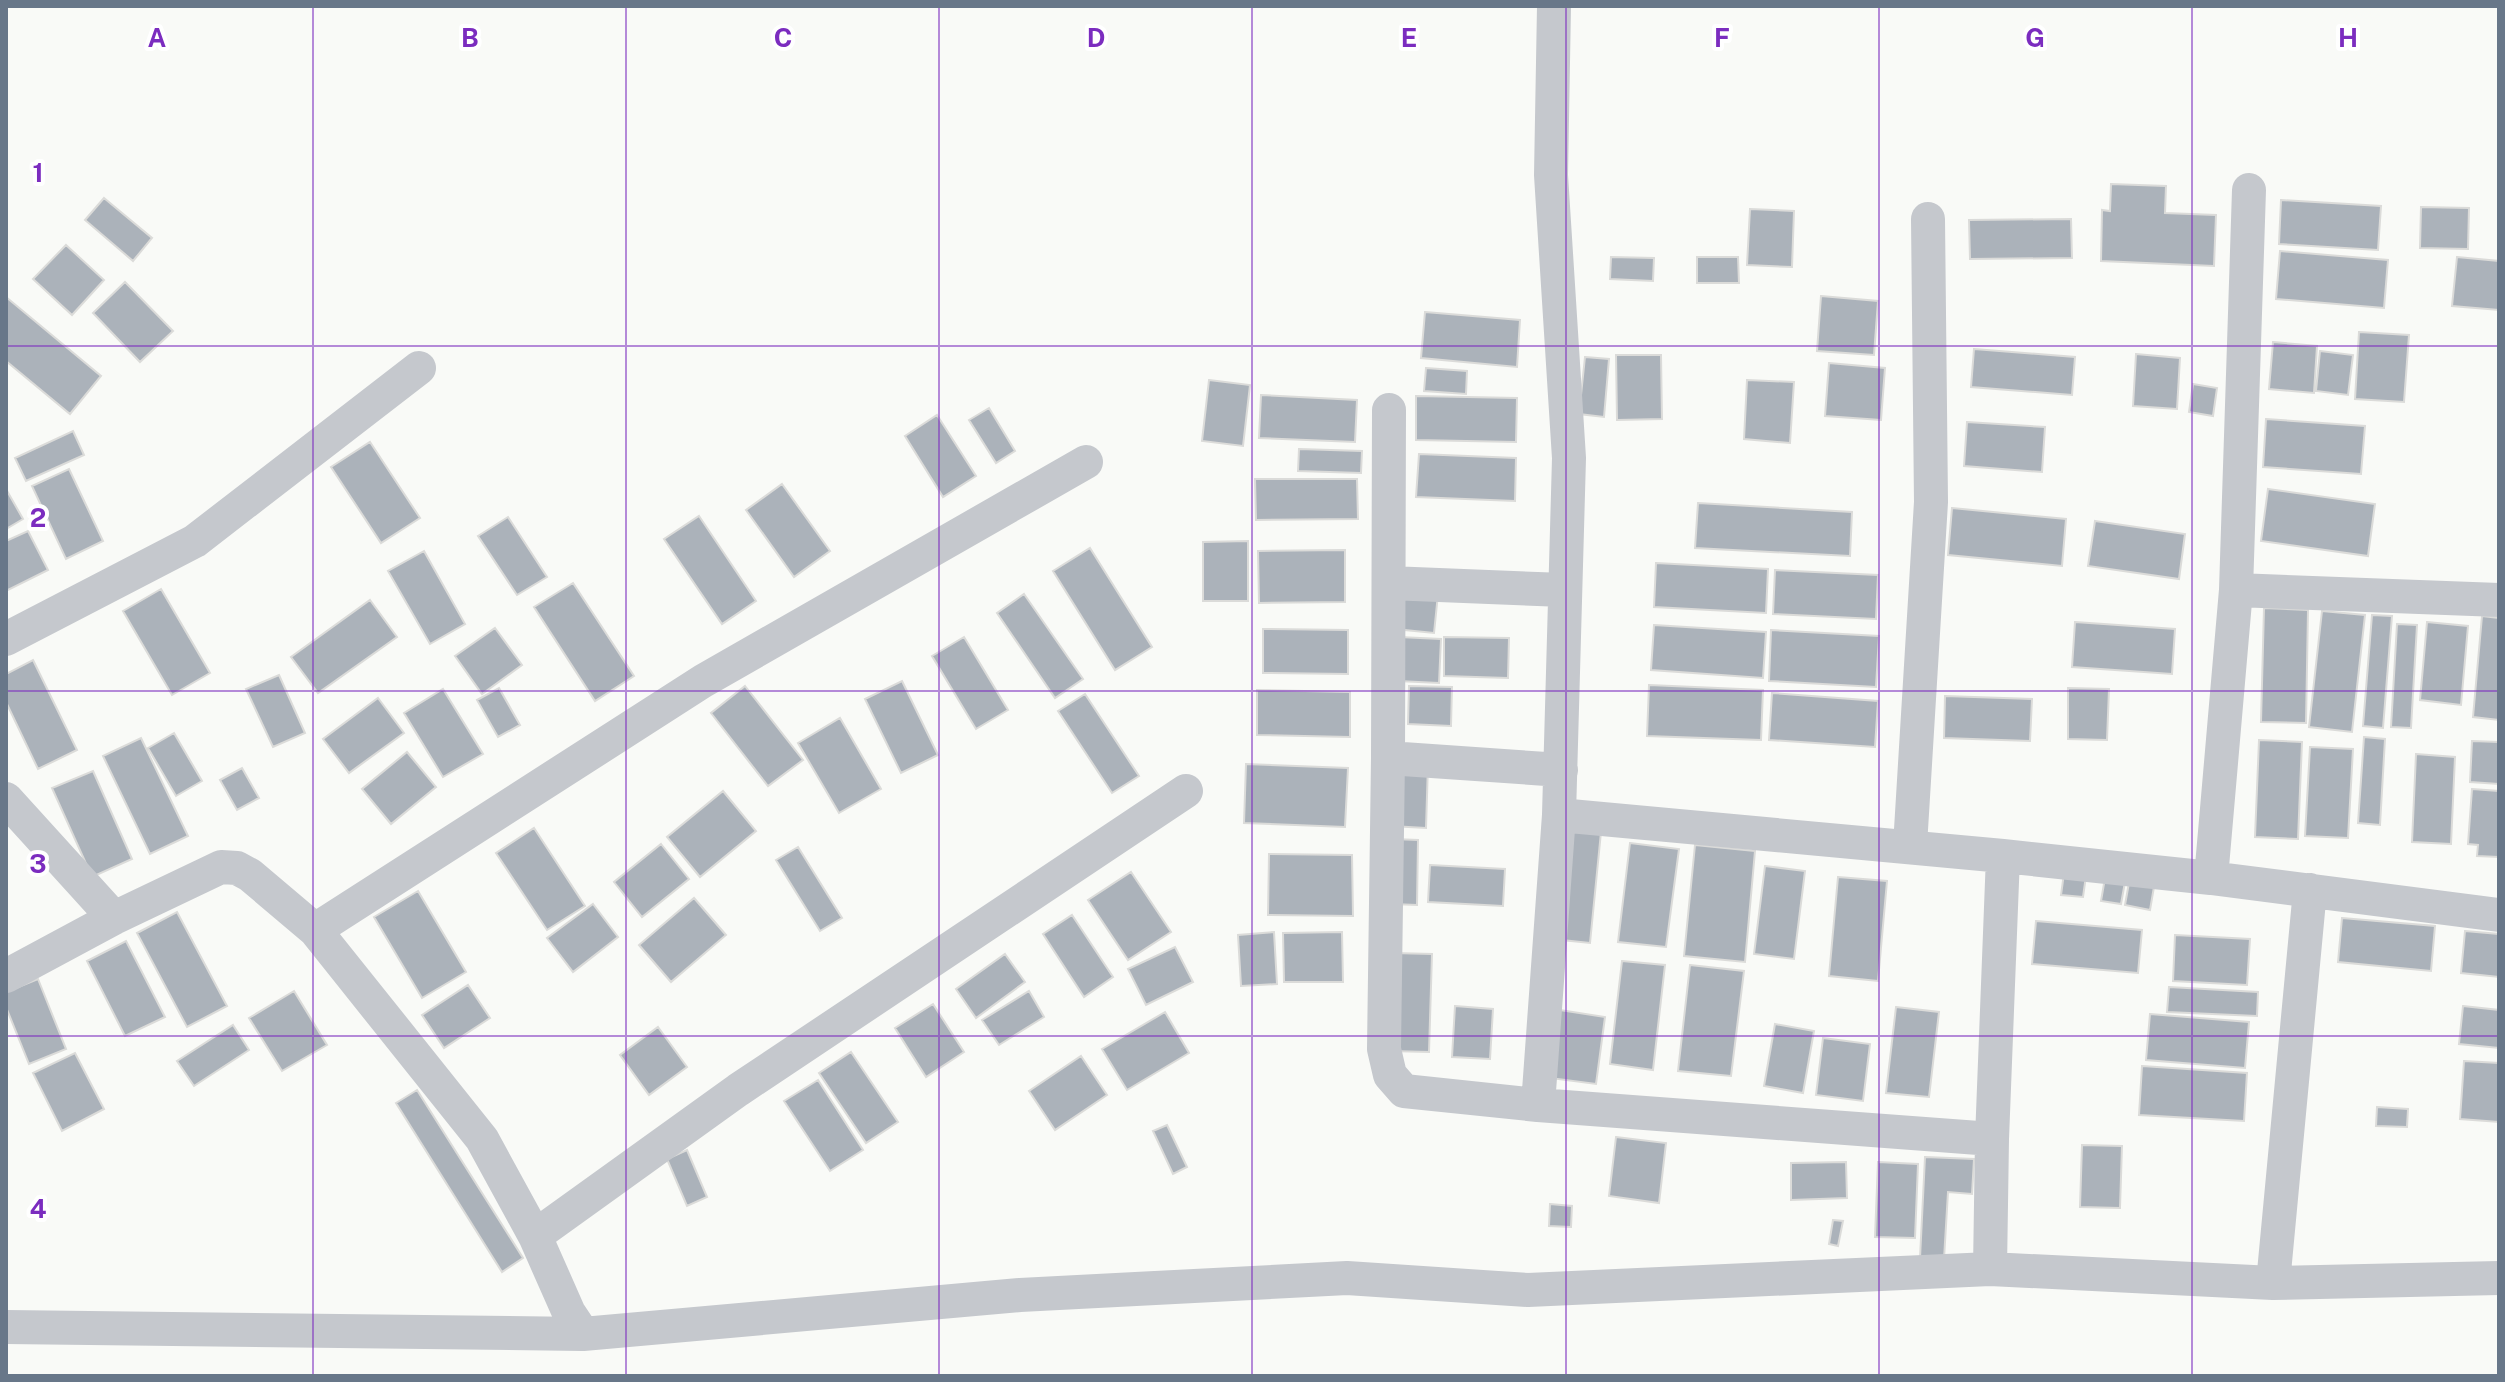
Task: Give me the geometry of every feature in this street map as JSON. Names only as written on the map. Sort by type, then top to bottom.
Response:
[{"type":"street","points":[[1538,1105],[1559,815],[1569,458],[1551,175],[1554,6]]},
{"type":"street","points":[[2211,878],[2236,590],[2249,190]]},
{"type":"street","points":[[1910,846],[1931,502],[1928,219]]},
{"type":"street","points":[[6,639],[195,541],[419,368]]},
{"type":"street","points":[[1389,410],[1384,1049],[1390,1075],[1404,1091],[1538,1105],[1992,1139]]},
{"type":"street","points":[[315,930],[703,681],[1086,462]]},
{"type":"street","points":[[1389,583],[1564,590]]},
{"type":"street","points":[[2236,590],[2499,600]]},
{"type":"street","points":[[1388,758],[1561,770]]},
{"type":"street","points":[[535,1236],[738,1090],[1186,791]]},
{"type":"street","points":[[6,799],[114,918]]},
{"type":"street","points":[[1559,815],[1910,846],[2211,878],[2499,915]]},
{"type":"street","points":[[1990,1269],[2003,856]]},
{"type":"street","points":[[6,976],[114,918],[221,867],[237,868],[250,875],[315,930],[482,1139],[535,1236],[569,1313],[583,1334]]},
{"type":"street","points":[[2273,1283],[2310,890]]},
{"type":"street","points":[[6,1327],[583,1334],[1020,1295],[1347,1278],[1528,1290],[1990,1269],[2273,1283],[2499,1278]]},
{"type":"building","points":[[2111,184],[2166,186],[2165,213],[2216,215],[2214,266],[2101,261],[2102,210],[2110,211]]},
{"type":"building","points":[[104,198],[152,238],[133,261],[85,220]]},
{"type":"building","points":[[2281,200],[2381,206],[2378,250],[2279,244]]},
{"type":"building","points":[[2421,207],[2469,208],[2468,249],[2420,248]]},
{"type":"building","points":[[1750,209],[1794,211],[1792,267],[1747,265]]},
{"type":"building","points":[[2071,219],[2072,258],[1970,259],[1969,220]]},
{"type":"building","points":[[66,245],[104,280],[72,315],[33,279]]},
{"type":"building","points":[[2280,251],[2388,260],[2384,308],[2276,299]]},
{"type":"building","points":[[1611,257],[1654,258],[1653,281],[1610,279]]},
{"type":"building","points":[[1697,257],[1738,257],[1739,283],[1697,283]]},
{"type":"building","points":[[2457,257],[2499,261],[2499,310],[2452,306]]},
{"type":"building","points":[[125,282],[173,331],[140,362],[93,313]]},
{"type":"building","points":[[1821,296],[1878,301],[1874,355],[1817,351]]},
{"type":"building","points":[[6,297],[101,376],[70,414],[6,361]]},
{"type":"building","points":[[1425,312],[1520,320],[1517,367],[1421,358]]},
{"type":"building","points":[[2359,332],[2409,335],[2404,402],[2355,399]]},
{"type":"building","points":[[2273,342],[2317,346],[2314,393],[2269,389]]},
{"type":"building","points":[[1974,349],[2075,357],[2072,395],[1971,387]]},
{"type":"building","points":[[2320,351],[2353,355],[2348,395],[2316,391]]},
{"type":"building","points":[[2136,354],[2180,358],[2177,409],[2133,406]]},
{"type":"building","points":[[1616,355],[1661,355],[1662,419],[1617,420]]},
{"type":"building","points":[[1585,357],[1609,359],[1604,417],[1579,414]]},
{"type":"building","points":[[1829,363],[1885,368],[1881,420],[1825,416]]},
{"type":"building","points":[[1426,368],[1467,371],[1466,394],[1424,391]]},
{"type":"building","points":[[1209,380],[1250,385],[1243,446],[1202,441]]},
{"type":"building","points":[[1747,380],[1794,382],[1790,443],[1744,439]]},
{"type":"building","points":[[2193,384],[2217,388],[2213,416],[2189,412]]},
{"type":"building","points":[[1261,395],[1357,400],[1355,442],[1259,438]]},
{"type":"building","points":[[1416,396],[1517,398],[1516,442],[1416,440]]},
{"type":"building","points":[[989,408],[1015,451],[996,463],[969,420]]},
{"type":"building","points":[[937,415],[976,476],[943,497],[905,436]]},
{"type":"building","points":[[2266,419],[2365,426],[2361,474],[2263,467]]},
{"type":"building","points":[[1967,422],[2045,427],[2042,472],[1964,466]]},
{"type":"building","points":[[73,431],[84,455],[26,481],[15,458]]},
{"type":"building","points":[[370,442],[420,518],[381,543],[331,467]]},
{"type":"building","points":[[1299,449],[1362,451],[1361,473],[1298,471]]},
{"type":"building","points":[[1419,454],[1516,458],[1515,501],[1416,497]]},
{"type":"building","points":[[69,469],[103,541],[66,559],[32,486]]},
{"type":"building","points":[[1255,479],[1357,479],[1358,519],[1256,520]]},
{"type":"building","points":[[782,484],[830,551],[794,577],[746,510]]},
{"type":"building","points":[[6,489],[23,519],[6,529]]},
{"type":"building","points":[[2268,489],[2375,504],[2368,556],[2261,541]]},
{"type":"building","points":[[1698,503],[1852,512],[1850,556],[1695,548]]},
{"type":"building","points":[[1952,508],[2066,519],[2062,566],[1948,555]]},
{"type":"building","points":[[699,516],[756,601],[722,624],[664,539]]},
{"type":"building","points":[[508,517],[547,577],[517,595],[478,536]]},
{"type":"building","points":[[2095,521],[2185,534],[2179,579],[2088,566]]},
{"type":"building","points":[[28,531],[48,570],[6,591],[6,541]]},
{"type":"building","points":[[1248,541],[1248,601],[1203,601],[1203,542]]},
{"type":"building","points":[[1090,548],[1152,647],[1115,670],[1053,571]]},
{"type":"building","points":[[1345,550],[1345,602],[1259,603],[1258,551]]},
{"type":"building","points":[[424,551],[465,624],[430,644],[388,571]]},
{"type":"building","points":[[1656,563],[1768,569],[1766,613],[1654,607]]},
{"type":"building","points":[[1775,570],[1878,575],[1876,619],[1773,614]]},
{"type":"building","points":[[573,583],[634,676],[595,701],[534,607]]},
{"type":"building","points":[[161,589],[210,673],[172,695],[123,611]]},
{"type":"building","points":[[1400,590],[1438,594],[1434,633],[1395,629]]},
{"type":"building","points":[[1024,594],[1083,679],[1055,698],[997,613]]},
{"type":"building","points":[[370,600],[397,637],[318,693],[291,657]]},
{"type":"building","points":[[2264,608],[2308,610],[2306,723],[2261,722]]},
{"type":"building","points":[[2322,611],[2365,615],[2352,732],[2309,727]]},
{"type":"building","points":[[2372,615],[2392,616],[2383,728],[2363,726]]},
{"type":"building","points":[[2482,616],[2499,618],[2499,720],[2473,717]]},
{"type":"building","points":[[2075,622],[2175,629],[2172,674],[2072,667]]},
{"type":"building","points":[[2427,622],[2468,626],[2461,705],[2420,700]]},
{"type":"building","points":[[2397,624],[2417,625],[2411,728],[2391,727]]},
{"type":"building","points":[[1654,625],[1766,632],[1763,678],[1651,670]]},
{"type":"building","points":[[495,628],[522,665],[482,694],[455,656]]},
{"type":"building","points":[[1263,629],[1348,630],[1348,674],[1263,673]]},
{"type":"building","points":[[1771,630],[1879,636],[1876,687],[1769,681]]},
{"type":"building","points":[[964,637],[1008,710],[976,729],[932,656]]},
{"type":"building","points":[[1399,637],[1441,639],[1439,683],[1398,681]]},
{"type":"building","points":[[1444,637],[1509,638],[1508,678],[1444,676]]},
{"type":"building","points":[[33,660],[77,750],[38,769],[6,702],[6,674]]},
{"type":"building","points":[[279,675],[305,733],[273,747],[246,689]]},
{"type":"building","points":[[902,681],[938,755],[901,773],[865,699]]},
{"type":"building","points":[[1649,685],[1763,690],[1761,740],[1647,736]]},
{"type":"building","points":[[745,686],[803,760],[768,786],[711,713]]},
{"type":"building","points":[[1409,686],[1452,687],[1451,726],[1408,724]]},
{"type":"building","points":[[499,688],[520,725],[498,737],[477,700]]},
{"type":"building","points":[[2068,688],[2109,689],[2107,740],[2068,739]]},
{"type":"building","points":[[443,689],[483,754],[443,777],[404,713]]},
{"type":"building","points":[[1257,690],[1350,692],[1350,737],[1257,735]]},
{"type":"building","points":[[1772,693],[1878,701],[1875,747],[1769,740]]},
{"type":"building","points":[[1085,694],[1139,776],[1112,793],[1058,711]]},
{"type":"building","points":[[1945,696],[2032,699],[2030,741],[1944,738]]},
{"type":"building","points":[[378,698],[404,733],[349,773],[323,739]]},
{"type":"building","points":[[840,718],[881,789],[839,813],[798,743]]},
{"type":"building","points":[[174,733],[202,781],[176,796],[148,748]]},
{"type":"building","points":[[2364,737],[2385,739],[2380,825],[2358,823]]},
{"type":"building","points":[[141,738],[188,836],[150,854],[103,756]]},
{"type":"building","points":[[2259,740],[2302,742],[2298,839],[2255,837]]},
{"type":"building","points":[[2472,741],[2499,742],[2499,784],[2470,782]]},
{"type":"building","points":[[2310,747],[2353,749],[2348,838],[2305,836]]},
{"type":"building","points":[[407,752],[436,787],[391,824],[362,789]]},
{"type":"building","points":[[2416,754],[2455,757],[2451,844],[2412,842]]},
{"type":"building","points":[[1394,762],[1428,764],[1426,828],[1391,826]]},
{"type":"building","points":[[1246,764],[1348,768],[1345,827],[1244,823]]},
{"type":"building","points":[[242,768],[259,798],[237,810],[220,780]]},
{"type":"building","points":[[93,771],[132,859],[92,877],[52,788]]},
{"type":"building","points":[[2472,789],[2499,791],[2499,857],[2477,856],[2478,845],[2468,844]]},
{"type":"building","points":[[723,791],[756,831],[700,877],[667,837]]},
{"type":"building","points":[[534,828],[585,906],[547,930],[496,853]]},
{"type":"building","points":[[1573,829],[1601,832],[1590,943],[1562,940]]},
{"type":"building","points":[[1393,839],[1418,840],[1417,905],[1392,904]]},
{"type":"building","points":[[1630,843],[1679,849],[1666,947],[1618,942]]},
{"type":"building","points":[[661,844],[689,879],[642,917],[614,882]]},
{"type":"building","points":[[1695,845],[1755,851],[1745,962],[1684,956]]},
{"type":"building","points":[[798,847],[842,918],[820,931],[776,860]]},
{"type":"building","points":[[1269,854],[1352,855],[1353,916],[1268,915]]},
{"type":"building","points":[[1430,865],[1505,869],[1503,906],[1428,902]]},
{"type":"building","points":[[1765,866],[1805,871],[1794,959],[1754,954]]},
{"type":"building","points":[[1131,872],[1171,932],[1128,960],[1088,900]]},
{"type":"building","points":[[2064,873],[2086,876],[2083,897],[2061,895]]},
{"type":"building","points":[[1838,877],[1887,881],[1878,981],[1829,976]]},
{"type":"building","points":[[2130,877],[2155,881],[2150,910],[2125,905]]},
{"type":"building","points":[[2105,878],[2125,882],[2121,904],[2101,901]]},
{"type":"building","points":[[418,891],[466,972],[422,998],[374,917]]},
{"type":"building","points":[[694,898],[726,935],[671,982],[639,945]]},
{"type":"building","points":[[593,904],[618,937],[573,972],[547,938]]},
{"type":"building","points":[[177,912],[227,1006],[187,1027],[137,933]]},
{"type":"building","points":[[1072,915],[1113,977],[1084,997],[1043,934]]},
{"type":"building","points":[[2342,918],[2435,926],[2431,971],[2338,962]]},
{"type":"building","points":[[2036,921],[2142,930],[2138,973],[2032,964]]},
{"type":"building","points":[[2465,931],[2499,934],[2499,977],[2461,973]]},
{"type":"building","points":[[1274,932],[1277,984],[1241,986],[1238,935]]},
{"type":"building","points":[[1342,932],[1343,982],[1284,982],[1283,933]]},
{"type":"building","points":[[2175,935],[2250,939],[2247,985],[2173,981]]},
{"type":"building","points":[[126,941],[165,1017],[125,1036],[87,961]]},
{"type":"building","points":[[1175,947],[1193,982],[1146,1005],[1128,969]]},
{"type":"building","points":[[1393,953],[1432,954],[1429,1052],[1390,1051]]},
{"type":"building","points":[[1005,954],[1025,982],[976,1018],[956,989]]},
{"type":"building","points":[[1622,961],[1665,965],[1653,1070],[1610,1064]]},
{"type":"building","points":[[1690,965],[1744,971],[1731,1076],[1678,1071]]},
{"type":"building","points":[[38,979],[66,1049],[29,1064],[6,1007],[6,992]]},
{"type":"building","points":[[468,985],[490,1018],[444,1048],[422,1015]]},
{"type":"building","points":[[2169,987],[2258,992],[2257,1016],[2167,1012]]},
{"type":"building","points":[[294,991],[327,1045],[282,1071],[249,1018]]},
{"type":"building","points":[[1029,991],[1044,1017],[999,1045],[982,1020]]},
{"type":"building","points":[[933,1004],[964,1052],[926,1077],[895,1028]]},
{"type":"building","points":[[1455,1006],[1493,1009],[1490,1059],[1452,1057]]},
{"type":"building","points":[[2463,1006],[2499,1010],[2499,1048],[2459,1044]]},
{"type":"building","points":[[1896,1007],[1939,1012],[1929,1097],[1886,1093]]},
{"type":"building","points":[[1560,1010],[1605,1017],[1596,1084],[1550,1078]]},
{"type":"building","points":[[1165,1012],[1189,1053],[1127,1090],[1102,1049]]},
{"type":"building","points":[[2150,1014],[2249,1022],[2245,1068],[2146,1060]]},
{"type":"building","points":[[1775,1024],[1814,1031],[1803,1093],[1764,1086]]},
{"type":"building","points":[[233,1025],[249,1050],[194,1086],[177,1061]]},
{"type":"building","points":[[658,1027],[687,1067],[649,1095],[620,1055]]},
{"type":"building","points":[[1823,1038],[1870,1044],[1863,1101],[1816,1095]]},
{"type":"building","points":[[851,1052],[898,1122],[866,1143],[819,1073]]},
{"type":"building","points":[[75,1053],[104,1109],[62,1131],[33,1073]]},
{"type":"building","points":[[1081,1056],[1107,1095],[1055,1130],[1029,1091]]},
{"type":"building","points":[[2464,1061],[2499,1063],[2499,1122],[2460,1119]]},
{"type":"building","points":[[2142,1066],[2247,1073],[2244,1121],[2139,1115]]},
{"type":"building","points":[[818,1080],[863,1150],[830,1171],[784,1101]]},
{"type":"building","points":[[417,1090],[523,1258],[502,1272],[396,1103]]},
{"type":"building","points":[[2377,1107],[2408,1109],[2407,1127],[2376,1126]]},
{"type":"building","points":[[1167,1125],[1187,1167],[1173,1174],[1153,1131]]},
{"type":"building","points":[[1616,1137],[1666,1143],[1659,1203],[1609,1196]]},
{"type":"building","points":[[2082,1145],[2122,1146],[2120,1208],[2080,1207]]},
{"type":"building","points":[[687,1150],[707,1197],[687,1206],[667,1159]]},
{"type":"building","points":[[1925,1157],[1974,1159],[1972,1194],[1948,1192],[1944,1259],[1920,1258]]},
{"type":"building","points":[[1846,1162],[1847,1198],[1791,1200],[1791,1163]]},
{"type":"building","points":[[1878,1162],[1918,1164],[1915,1238],[1875,1237]]},
{"type":"building","points":[[1550,1204],[1572,1206],[1571,1227],[1549,1226]]},
{"type":"building","points":[[1833,1220],[1843,1221],[1838,1246],[1829,1244]]}]
